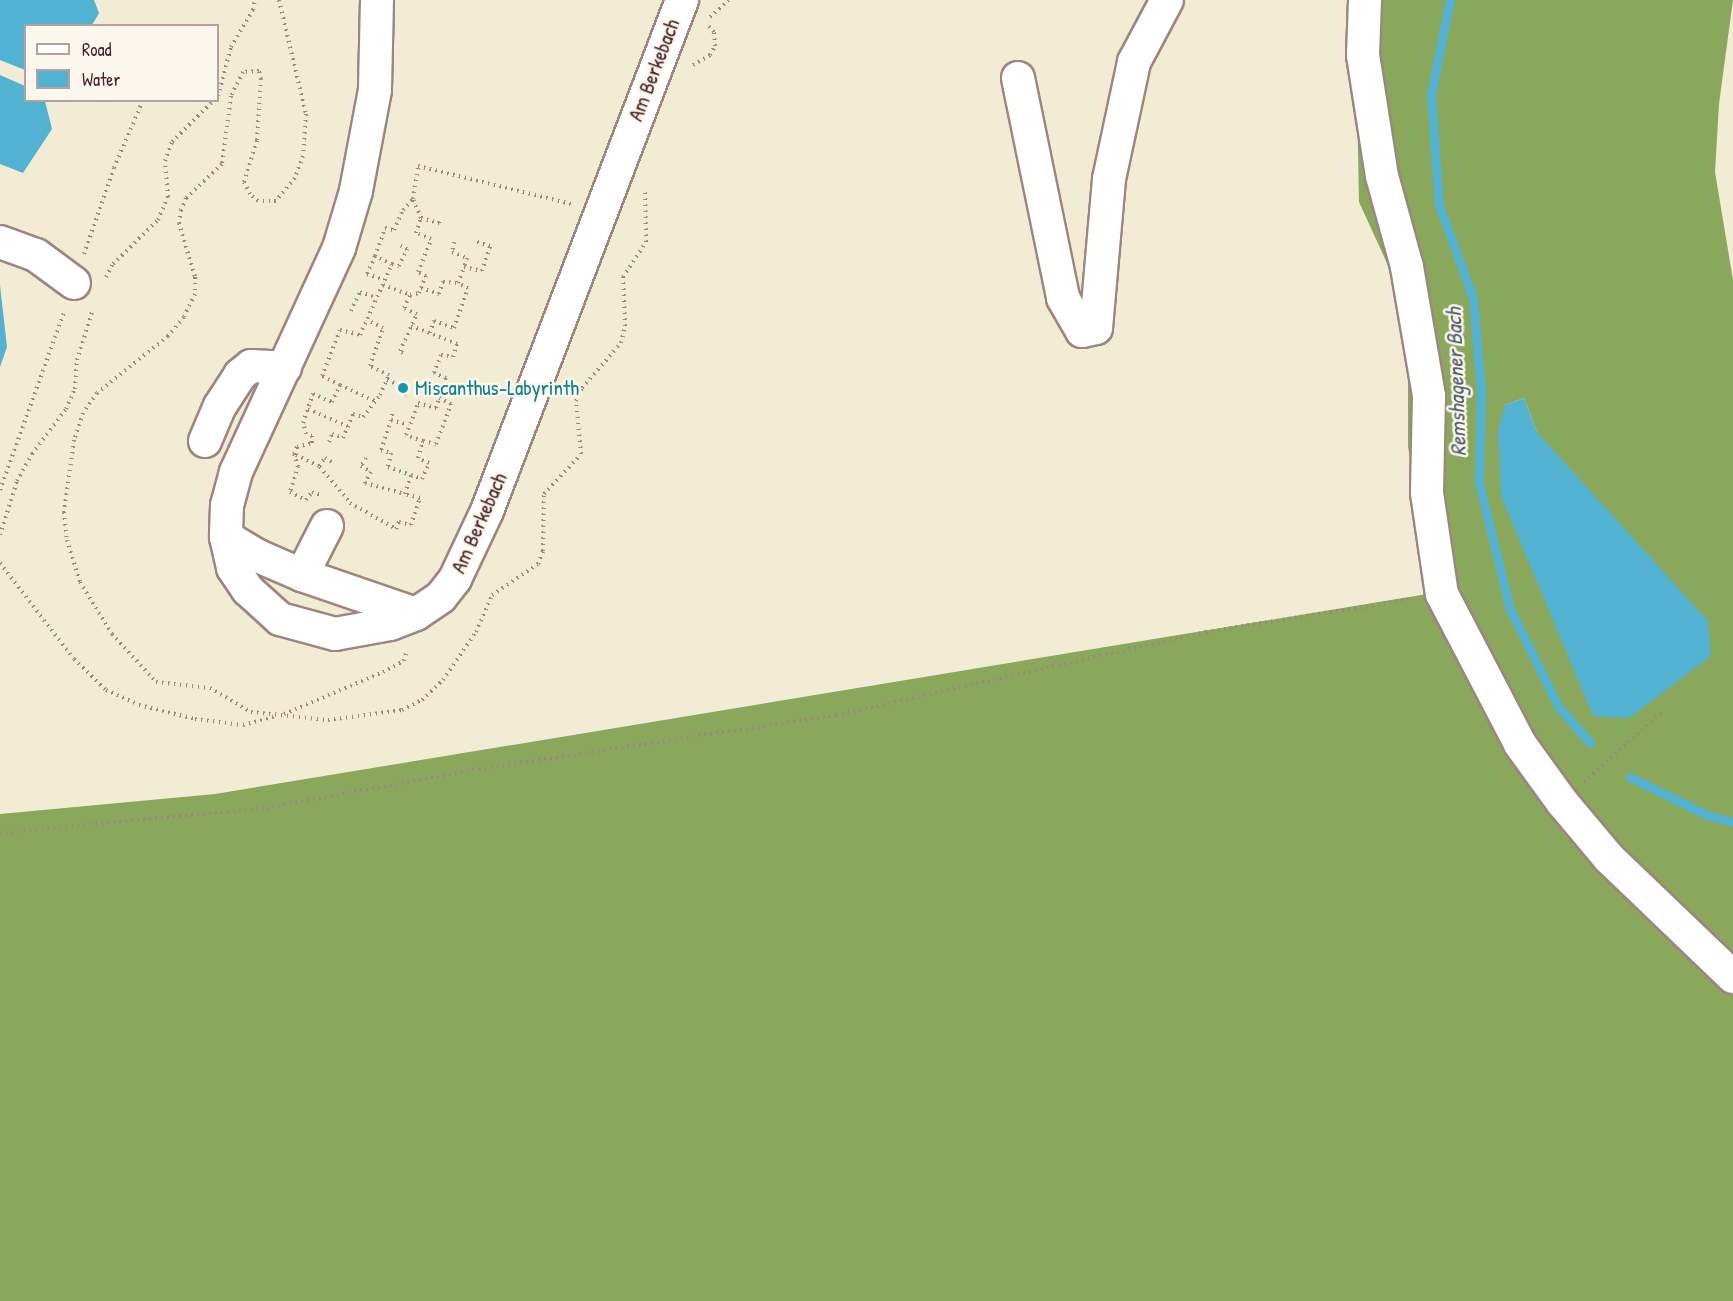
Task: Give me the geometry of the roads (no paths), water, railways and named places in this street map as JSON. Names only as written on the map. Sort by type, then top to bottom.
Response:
[{"type":"lane","name":"Am Berkebach","points":[[377,0],[375,90],[356,191],[339,248],[236,472],[227,505],[226,537],[233,568],[248,590],[280,619],[335,634],[390,624],[416,614],[441,597],[455,579],[477,534],[682,0]]},
{"type":"lane","points":[[1018,78],[1063,298],[1082,331],[1096,328],[1109,179],[1134,62],[1167,0]]},
{"type":"lane","points":[[1365,0],[1364,55],[1382,176],[1407,267],[1429,396],[1427,493],[1442,594],[1520,744],[1562,802],[1609,858],[1733,977]]},
{"type":"lane","points":[[0,242],[36,255],[92,287]]},
{"type":"lane","points":[[205,441],[240,375],[251,366],[285,368]]},
{"type":"lane","points":[[302,575],[333,509]]},
{"type":"lane","points":[[226,537],[258,556],[302,575],[416,614]]},
{"type":"water","points":[[0,0],[94,0],[99,13],[93,24],[24,24],[24,70],[0,60]]},
{"type":"water","points":[[0,75],[24,86],[24,102],[45,102],[52,129],[23,173],[0,164]]},
{"type":"water","points":[[0,285],[7,347],[0,367]]},
{"type":"water","points":[[1524,398],[1537,432],[1708,621],[1711,656],[1629,718],[1593,716],[1501,496],[1498,430],[1505,405]]},
{"type":"waterway","name":"Remshagener Bach","points":[[1450,0],[1431,94],[1439,205],[1473,298],[1481,392],[1479,483],[1510,609],[1558,706],[1590,743]]},
{"type":"waterway","name":"Remshagener Bach","points":[[1630,777],[1707,815],[1733,822]]},
{"type":"place","name":"Miscanthus-Labyrinth","points":[[403,388]]}]
